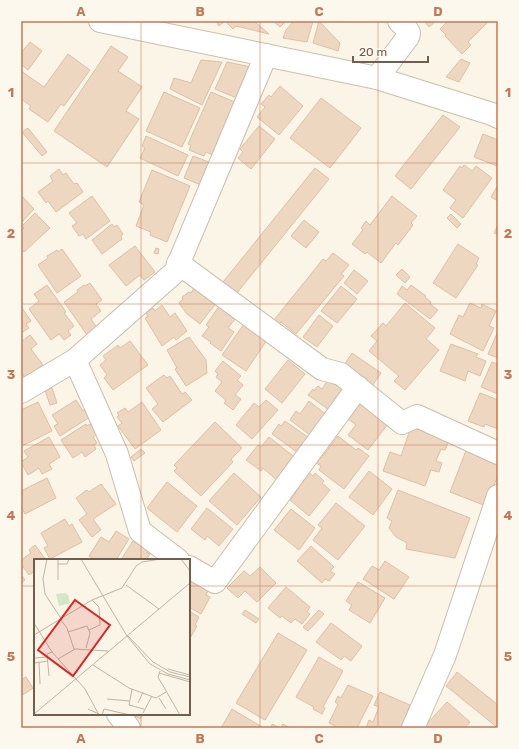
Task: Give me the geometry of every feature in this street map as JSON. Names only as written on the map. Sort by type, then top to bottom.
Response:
[{"type":"street","points":[[100,21],[377,78],[498,117]]},
{"type":"street","points":[[377,78],[408,38],[409,33],[399,21]]},
{"type":"street","points":[[21,392],[75,360],[175,272],[266,55]]},
{"type":"street","points":[[178,263],[322,369],[341,374],[402,423],[417,416],[498,453]]},
{"type":"street","points":[[75,360],[117,454],[140,531],[175,559]]},
{"type":"street","points":[[190,568],[215,582],[358,387]]},
{"type":"street","points":[[413,728],[445,655],[498,496]]},
{"type":"street","points":[[119,715],[129,728]]},
{"type":"building","points":[[216,21],[225,21],[219,26]]},
{"type":"building","points":[[225,21],[254,21],[269,34],[236,26],[233,29]]},
{"type":"building","points":[[273,21],[286,21],[280,27]]},
{"type":"building","points":[[294,21],[313,21],[307,42],[283,38],[286,30]]},
{"type":"building","points":[[319,21],[340,43],[338,51],[313,43]]},
{"type":"building","points":[[424,21],[436,21],[429,27]]},
{"type":"building","points":[[448,21],[489,21],[468,42],[471,45],[462,54],[440,29]]},
{"type":"building","points":[[30,42],[42,51],[28,70],[21,64],[21,53]]},
{"type":"building","points":[[111,46],[128,57],[118,71],[142,87],[126,111],[139,119],[107,167],[54,131]]},
{"type":"building","points":[[68,54],[90,70],[64,106],[61,104],[48,122],[29,109],[31,106],[21,99],[21,71],[44,87]]},
{"type":"building","points":[[461,59],[470,63],[459,82],[446,77]]},
{"type":"building","points":[[201,60],[222,62],[202,105],[170,89],[174,78],[191,83]]},
{"type":"building","points":[[227,62],[251,67],[244,101],[215,89]]},
{"type":"building","points":[[280,86],[303,106],[279,135],[257,117],[265,107],[261,104],[269,95],[271,97]]},
{"type":"building","points":[[164,92],[200,108],[182,147],[146,131]]},
{"type":"building","points":[[211,92],[242,105],[219,158],[206,152],[204,156],[189,150],[191,145],[188,144]]},
{"type":"building","points":[[321,98],[361,128],[330,168],[290,138]]},
{"type":"building","points":[[443,115],[460,127],[411,189],[395,176]]},
{"type":"building","points":[[259,126],[275,139],[251,169],[238,158],[243,152],[240,149]]},
{"type":"building","points":[[28,128],[47,152],[42,156],[22,132]]},
{"type":"building","points":[[483,134],[498,140],[497,166],[474,157]]},
{"type":"building","points":[[146,136],[188,155],[178,176],[140,158],[145,148],[142,146]]},
{"type":"building","points":[[193,156],[214,164],[206,187],[184,178]]},
{"type":"building","points":[[464,165],[472,171],[476,166],[492,178],[463,218],[450,208],[456,200],[443,190],[460,166],[462,168]]},
{"type":"building","points":[[315,168],[329,179],[237,293],[223,282]]},
{"type":"building","points":[[59,169],[63,175],[66,173],[74,184],[77,183],[83,192],[56,212],[48,201],[46,203],[38,192],[53,181],[50,176]]},
{"type":"building","points":[[152,170],[190,186],[167,242],[150,235],[151,232],[136,226],[144,205],[139,202]]},
{"type":"building","points":[[498,185],[498,201],[491,197]]},
{"type":"building","points":[[21,195],[34,209],[21,223]]},
{"type":"building","points":[[92,196],[110,221],[86,239],[83,234],[79,236],[72,226],[77,223],[69,213]]},
{"type":"building","points":[[392,196],[417,216],[411,223],[413,225],[398,245],[396,243],[381,263],[367,252],[365,254],[352,244],[363,230],[361,228],[366,221],[370,225]]},
{"type":"building","points":[[35,213],[50,228],[24,252],[21,249],[21,231],[24,228],[22,226]]},
{"type":"building","points":[[451,214],[461,224],[457,228],[447,218]]},
{"type":"building","points":[[304,220],[319,232],[306,248],[291,236]]},
{"type":"building","points":[[112,224],[114,227],[117,225],[123,234],[121,236],[122,239],[102,254],[92,240]]},
{"type":"building","points":[[498,225],[498,234],[494,233]]},
{"type":"building","points":[[458,244],[479,258],[476,264],[478,265],[456,298],[433,283]]},
{"type":"building","points":[[135,246],[155,272],[144,280],[140,275],[126,286],[109,265]]},
{"type":"building","points":[[156,248],[159,249],[158,254],[154,253]]},
{"type":"building","points":[[62,249],[81,276],[57,293],[38,265],[48,258],[47,256],[57,250],[58,252]]},
{"type":"building","points":[[333,253],[349,265],[341,274],[344,276],[296,334],[281,322],[279,324],[274,320],[323,259],[326,261]]},
{"type":"building","points":[[402,269],[410,277],[405,283],[396,275]]},
{"type":"building","points":[[354,270],[368,281],[357,294],[344,283]]},
{"type":"building","points":[[90,283],[102,300],[96,304],[101,311],[91,319],[97,328],[87,335],[64,302],[78,292],[77,290]]},
{"type":"building","points":[[47,285],[66,312],[64,313],[74,326],[68,331],[71,335],[64,340],[59,334],[51,340],[29,309],[39,301],[34,294]]},
{"type":"building","points":[[411,285],[426,296],[425,297],[431,302],[430,304],[438,310],[430,319],[397,294],[402,286],[407,290]]},
{"type":"building","points":[[195,286],[217,302],[200,324],[187,314],[179,303],[183,299],[182,297],[189,292],[191,293]]},
{"type":"building","points":[[341,286],[357,299],[337,323],[321,311]]},
{"type":"building","points":[[405,303],[435,328],[426,339],[439,350],[405,390],[394,381],[399,376],[369,351],[377,341],[371,336],[383,323],[386,326]]},
{"type":"building","points":[[470,303],[481,308],[482,304],[496,311],[489,326],[494,328],[483,351],[450,334],[459,315],[463,317]]},
{"type":"building","points":[[162,305],[170,317],[175,313],[187,331],[176,340],[174,337],[162,346],[145,318],[148,317],[146,313],[153,308],[155,311]]},
{"type":"building","points":[[220,305],[234,316],[233,318],[235,319],[228,328],[234,332],[221,351],[202,336],[209,327],[206,325]]},
{"type":"building","points":[[22,308],[31,321],[26,324],[29,328],[21,333],[21,309]]},
{"type":"building","points":[[319,315],[333,326],[317,347],[303,337]]},
{"type":"building","points":[[244,324],[267,340],[246,371],[222,355]]},
{"type":"building","points":[[498,331],[498,358],[488,354]]},
{"type":"building","points":[[30,335],[37,344],[31,349],[43,365],[25,378],[21,372],[21,342]]},
{"type":"building","points":[[189,337],[206,360],[207,373],[186,386],[175,369],[177,368],[167,350]]},
{"type":"building","points":[[130,341],[148,365],[113,390],[104,378],[107,375],[100,365],[106,360],[103,356],[118,345],[120,348]]},
{"type":"building","points":[[451,344],[478,354],[476,357],[486,361],[480,376],[468,371],[465,381],[440,371]]},
{"type":"building","points":[[352,353],[381,373],[372,386],[343,367]]},
{"type":"building","points":[[288,360],[305,374],[282,403],[265,389]]},
{"type":"building","points":[[223,361],[241,376],[237,380],[243,385],[235,395],[241,399],[233,410],[224,403],[226,400],[215,391],[222,382],[216,377],[218,374],[215,371]]},
{"type":"building","points":[[492,362],[498,364],[498,394],[481,387]]},
{"type":"building","points":[[164,375],[167,378],[170,376],[182,394],[185,392],[192,400],[163,422],[152,409],[158,404],[146,388]]},
{"type":"building","points":[[330,377],[348,391],[332,412],[308,395],[318,386],[322,389]]},
{"type":"building","points":[[52,388],[57,403],[50,405],[45,390]]},
{"type":"building","points":[[480,393],[498,400],[498,429],[485,424],[484,427],[468,421]]},
{"type":"building","points":[[364,399],[391,420],[368,450],[348,435],[356,425],[348,419]]},
{"type":"building","points":[[76,400],[83,411],[85,410],[90,417],[60,436],[54,426],[58,424],[52,415]]},
{"type":"building","points":[[266,400],[278,410],[252,439],[236,425],[254,403],[259,407]]},
{"type":"building","points":[[309,401],[328,416],[314,438],[290,420],[296,411],[300,414]]},
{"type":"building","points":[[38,402],[52,431],[22,446],[21,410]]},
{"type":"building","points":[[142,402],[161,430],[135,449],[118,426],[122,423],[117,417],[119,415],[117,413],[125,408],[128,412]]},
{"type":"building","points":[[285,421],[312,440],[301,455],[272,434],[279,424],[281,426]]},
{"type":"building","points":[[215,422],[242,448],[231,459],[233,462],[201,496],[174,471],[177,468],[174,465]]},
{"type":"building","points":[[86,424],[87,426],[90,424],[97,434],[93,437],[97,443],[94,445],[96,449],[85,457],[82,452],[73,458],[61,440]]},
{"type":"building","points":[[411,427],[428,433],[428,431],[449,441],[445,450],[441,449],[436,461],[442,463],[439,472],[431,470],[425,486],[383,471],[390,452],[401,456]]},
{"type":"building","points":[[338,436],[356,450],[358,448],[369,456],[344,489],[319,470],[321,466],[315,462],[321,453],[323,456]]},
{"type":"building","points":[[49,437],[60,457],[49,464],[52,469],[42,474],[39,468],[28,475],[21,462],[28,457],[24,451]]},
{"type":"building","points":[[269,437],[293,456],[287,464],[291,467],[279,482],[263,468],[261,471],[246,460],[258,445],[261,447]]},
{"type":"building","points":[[467,448],[498,460],[498,475],[486,506],[450,492]]},
{"type":"building","points":[[141,449],[145,453],[134,461],[131,457]]},
{"type":"building","points":[[305,469],[313,476],[315,473],[324,481],[322,483],[330,490],[309,516],[290,500],[296,493],[290,487]]},
{"type":"building","points":[[369,471],[392,489],[373,515],[349,497]]},
{"type":"building","points":[[234,473],[261,497],[237,525],[209,501]]},
{"type":"building","points":[[47,478],[56,498],[25,514],[21,506],[21,491]]},
{"type":"building","points":[[167,482],[197,506],[177,532],[147,508]]},
{"type":"building","points":[[101,484],[116,504],[93,519],[101,530],[92,537],[79,520],[87,514],[76,498],[87,490],[89,492]]},
{"type":"building","points":[[398,490],[470,518],[455,558],[406,549],[407,543],[396,537],[389,528],[392,521],[387,518]]},
{"type":"building","points":[[336,503],[365,526],[338,560],[313,540],[322,528],[318,525]]},
{"type":"building","points":[[207,508],[233,529],[219,546],[207,536],[205,540],[191,529]]},
{"type":"building","points":[[291,509],[315,528],[299,550],[274,530]]},
{"type":"building","points":[[65,519],[69,526],[72,524],[82,542],[50,559],[44,548],[48,546],[41,533]]},
{"type":"building","points":[[116,531],[129,539],[117,559],[94,559],[89,556],[101,537],[109,542]]},
{"type":"building","points":[[133,541],[150,554],[147,559],[122,559]]},
{"type":"building","points":[[35,545],[45,559],[34,559],[34,572],[29,575],[21,564],[21,560],[31,553],[29,550]]},
{"type":"building","points":[[311,546],[334,567],[330,571],[335,574],[329,581],[325,579],[322,583],[297,561]]},
{"type":"building","points":[[385,561],[409,577],[394,599],[363,579],[372,566],[379,570]]},
{"type":"building","points":[[260,567],[276,583],[257,602],[245,591],[238,598],[227,588],[244,571],[250,576]]},
{"type":"building","points":[[21,575],[25,580],[21,583]]},
{"type":"building","points":[[190,579],[209,589],[206,595],[210,597],[201,614],[190,608]]},
{"type":"building","points":[[358,582],[385,598],[370,623],[349,610],[352,605],[346,601]]},
{"type":"building","points":[[286,587],[310,607],[307,612],[310,614],[302,624],[295,619],[291,623],[282,616],[280,618],[268,608]]},
{"type":"building","points":[[245,610],[259,619],[256,623],[242,614]]},
{"type":"building","points":[[319,610],[324,614],[308,631],[303,627]]},
{"type":"building","points":[[190,612],[199,617],[195,625],[197,626],[190,638]]},
{"type":"building","points":[[331,623],[362,646],[351,661],[344,656],[341,660],[316,642]]},
{"type":"building","points":[[278,633],[307,650],[265,720],[236,703]]},
{"type":"building","points":[[319,657],[343,671],[323,707],[325,708],[322,714],[313,709],[314,707],[296,697]]},
{"type":"building","points":[[457,672],[498,705],[498,728],[446,686]]},
{"type":"building","points":[[26,677],[33,688],[21,696],[21,680]]},
{"type":"building","points":[[348,685],[373,696],[357,728],[339,728],[329,723],[338,704],[335,702],[338,696],[341,698]]},
{"type":"building","points":[[380,692],[410,705],[401,728],[366,728],[369,720],[373,722],[379,707],[374,705]]},
{"type":"building","points":[[447,702],[470,722],[465,728],[427,728],[425,726]]},
{"type":"building","points":[[232,709],[262,727],[262,728],[221,728]]},
{"type":"building","points":[[134,715],[142,715],[140,719]]},
{"type":"building","points":[[272,724],[280,728],[271,728]]},
{"type":"building","points":[[283,724],[290,728],[281,728]]}]
